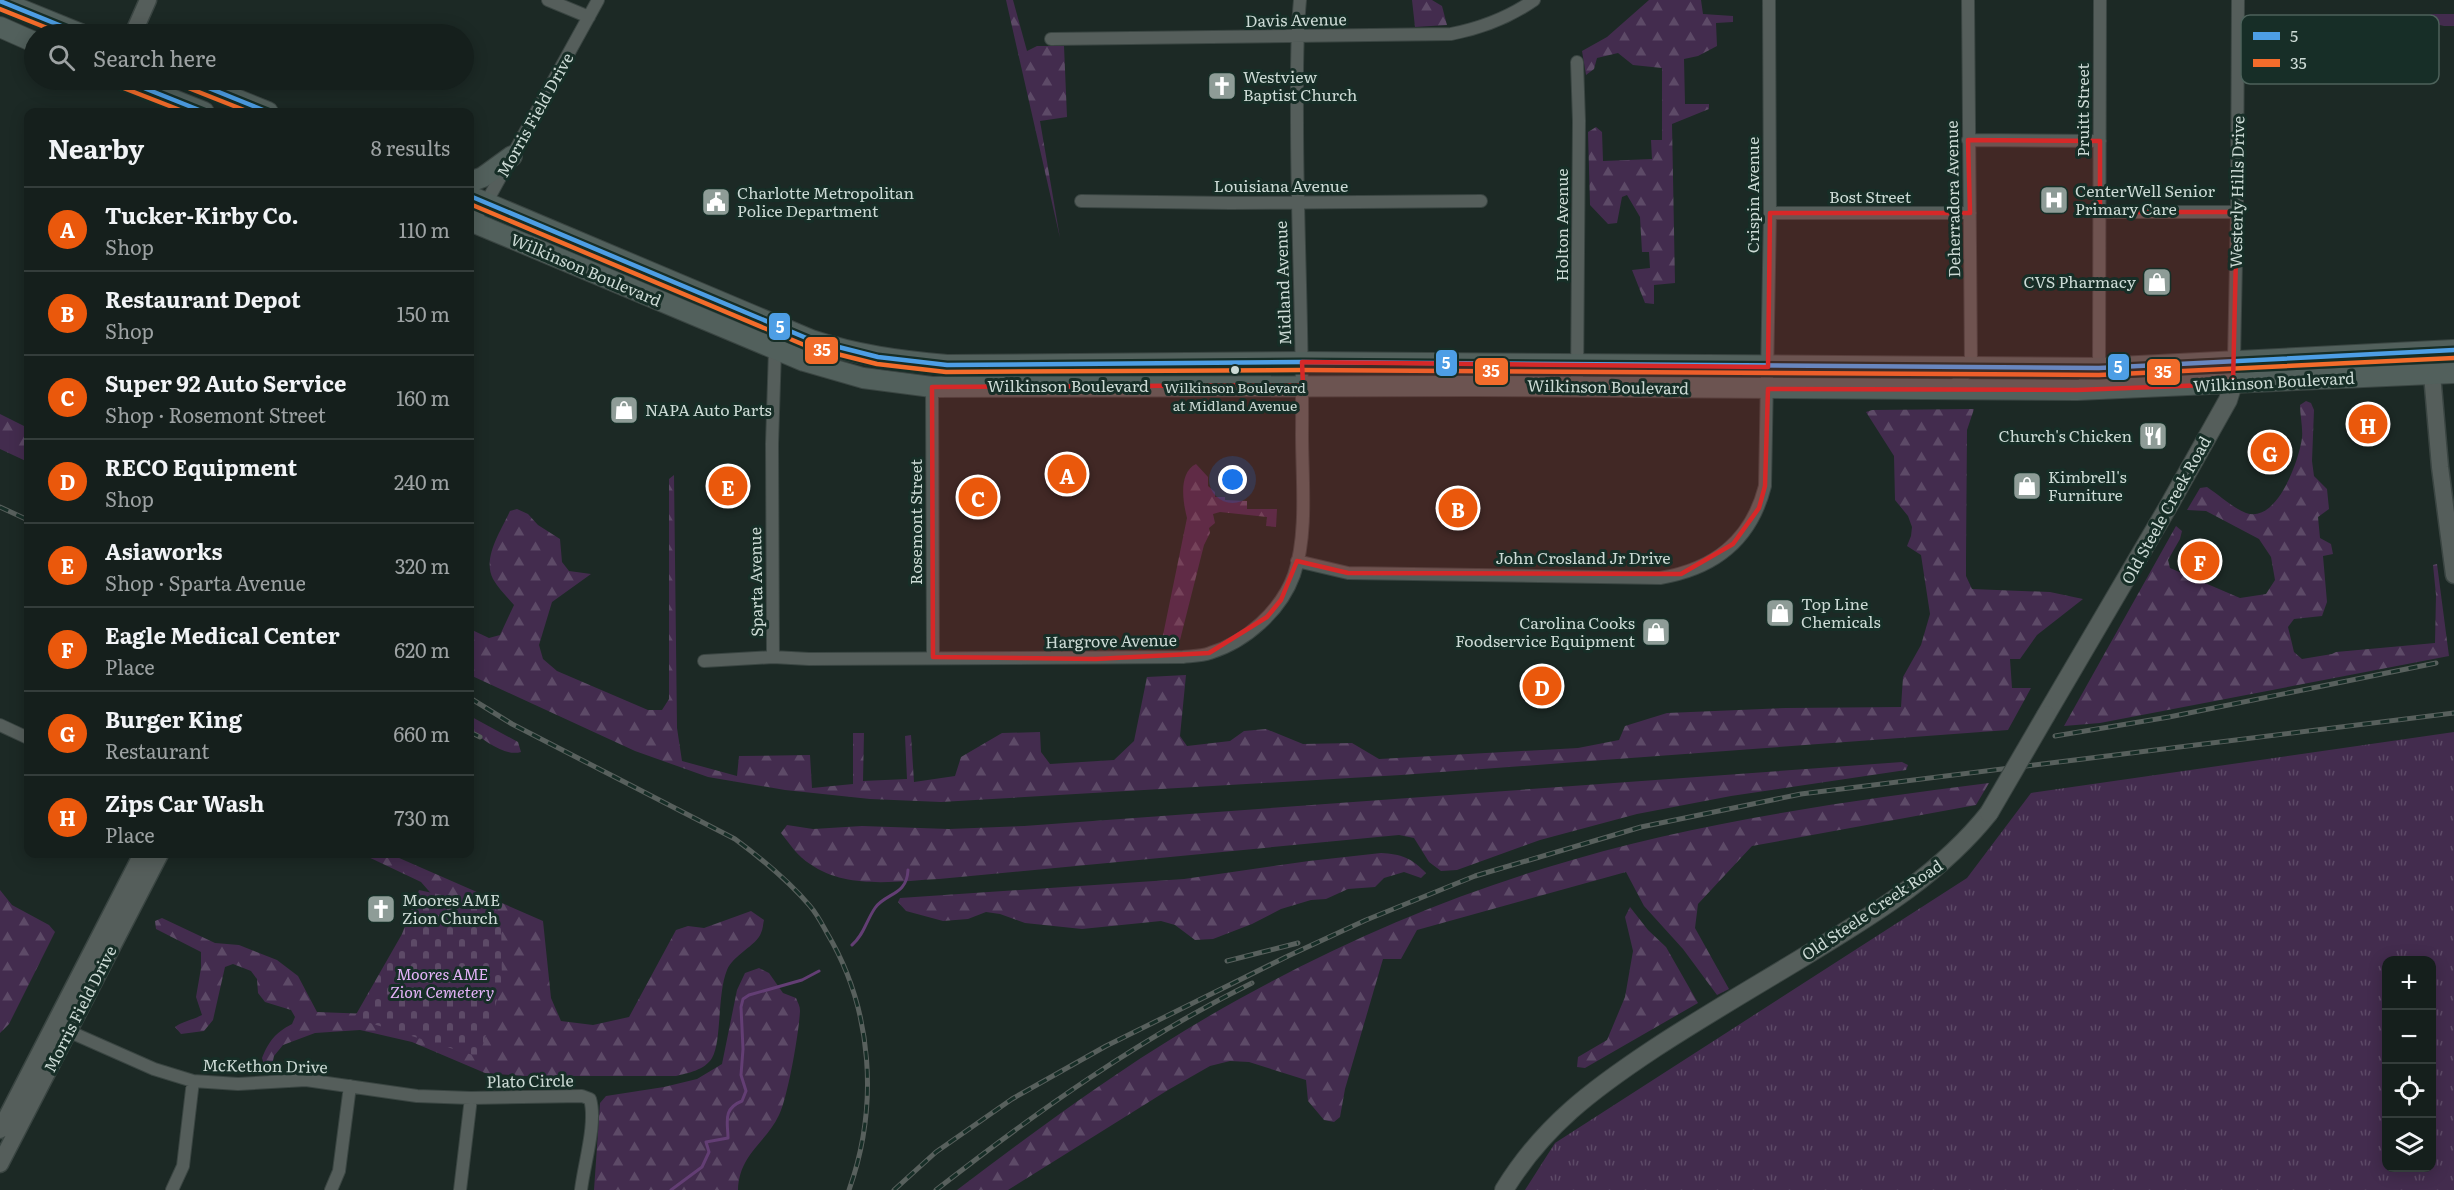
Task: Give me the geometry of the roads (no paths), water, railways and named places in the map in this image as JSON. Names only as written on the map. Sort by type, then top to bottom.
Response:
[{"type":"main road","points":[[0,1],[56,24]]},
{"type":"main road","points":[[0,27],[24,38]]},
{"type":"main road","points":[[149,90],[194,108]]},
{"type":"main road","points":[[214,90],[258,108]]},
{"type":"main road","points":[[474,180],[483,177],[512,156]]},
{"type":"main road","name":"Wilkinson Boulevard","points":[[478,200],[839,349],[904,362],[947,364],[1302,362],[2099,368],[2454,350]]},
{"type":"main road","name":"Wilkinson Boulevard","points":[[474,226],[775,350],[863,378],[932,387],[1303,385],[2077,390],[2454,373]]},
{"type":"main road","name":"Westerly Hills Drive","points":[[2233,384],[2234,361]]},
{"type":"main road","points":[[2432,374],[2438,364],[2454,361]]},
{"type":"main road","name":"Old Steele Creek Road","points":[[1504,1190],[1542,1136],[1584,1098],[1676,1035],[1901,895],[1951,856],[1989,813],[2168,507],[2228,400],[2233,384]]},
{"type":"street","points":[[137,24],[148,0]]},
{"type":"street","points":[[548,0],[589,17]]},
{"type":"street","name":"Morris Field Drive","points":[[478,200],[512,156],[598,0]]},
{"type":"street","name":"Midland Avenue","points":[[1300,0],[1298,203],[1303,385]]},
{"type":"street","name":"Davis Avenue","points":[[1051,39],[1451,34],[1477,29],[1501,20],[1534,0]]},
{"type":"street","name":"Crispin Avenue","points":[[1768,389],[1769,0]]},
{"type":"street","name":"Deherradora Avenue","points":[[1968,0],[1971,368]]},
{"type":"street","name":"Pruitt Street","points":[[2099,368],[2100,0]]},
{"type":"street","name":"Westerly Hills Drive","points":[[2234,361],[2238,0]]},
{"type":"street","name":"Holton Avenue","points":[[1577,62],[1579,113],[1577,387]]},
{"type":"street","points":[[1968,140],[2100,141]]},
{"type":"street","name":"Louisiana Avenue","points":[[1081,201],[1298,203],[1481,201]]},
{"type":"street","points":[[2100,213],[2237,212]]},
{"type":"street","name":"Bost Street","points":[[1770,213],[1970,213]]},
{"type":"street","name":"Sparta Avenue","points":[[773,657],[772,444],[775,350],[784,328]]},
{"type":"street","points":[[1951,389],[1971,368]]},
{"type":"street","points":[[2077,390],[2099,368]]},
{"type":"street","points":[[2432,374],[2440,467],[2454,575]]},
{"type":"street","name":"Hargrove Avenue","points":[[704,661],[773,657],[809,659],[1183,657],[1209,653],[1233,643],[1267,617],[1281,600],[1298,561],[1302,527],[1303,385]]},
{"type":"street","name":"Rosemont Street","points":[[932,387],[933,657]]},
{"type":"street","name":"John Crosland Jr Drive","points":[[1298,561],[1348,573],[1660,578],[1681,574],[1703,565],[1733,544],[1748,528],[1759,508],[1765,486],[1768,389]]},
{"type":"street","points":[[0,725],[24,736]]},
{"type":"street","name":"Morris Field Drive","points":[[0,1130],[140,858]]},
{"type":"street","name":"Morris Field Drive","points":[[0,1164],[158,858]]},
{"type":"street","name":"McKethon Drive","points":[[68,1031],[154,1069],[193,1082],[238,1084],[306,1080],[417,1096],[471,1098]]},
{"type":"street","points":[[172,1190],[183,1166],[193,1082]]},
{"type":"street","points":[[331,1190],[339,1171],[350,1086]]},
{"type":"street","name":"Plato Circle","points":[[460,1190],[471,1098],[582,1096],[590,1099],[591,1127],[581,1190]]},
{"type":"waterway","points":[[852,945],[879,903],[904,885],[908,870]]},
{"type":"waterway","points":[[671,1190],[702,1167],[709,1152],[706,1142],[728,1138],[727,1117],[731,1108],[742,1101],[746,1091],[741,1075],[743,999],[749,995],[802,980],[819,971]]},
{"type":"railway","points":[[0,507],[24,518]]},
{"type":"railway","points":[[2055,736],[2169,717],[2436,663]]},
{"type":"railway","points":[[474,700],[512,724],[735,839],[784,879],[813,909],[842,963],[854,994],[867,1059],[865,1125],[859,1158],[849,1190]]},
{"type":"railway","points":[[894,1190],[936,1152],[1012,1099],[1106,1046],[1366,920],[1475,876],[1641,827],[1801,794],[2454,713]]},
{"type":"railway","points":[[474,734],[480,737]]},
{"type":"railway","points":[[1227,961],[1298,943]]},
{"type":"railway","points":[[936,1190],[1089,1078],[1169,1028],[1252,983]]},
{"type":"place","name":"Westview Baptist Church","points":[[1222,86]]},
{"type":"place","name":"CenterWell Senior Primary Care","points":[[2054,200]]},
{"type":"place","name":"Charlotte Metropolitan Police Department","points":[[716,202]]},
{"type":"place","name":"CVS Pharmacy","points":[[2157,282]]},
{"type":"place","name":"Wilkinson Boulevard at Midland Avenue","points":[[1235,370]]},
{"type":"place","name":"NAPA Auto Parts","points":[[624,410]]},
{"type":"place","name":"Zips Car Wash","points":[[2368,424]]},
{"type":"place","name":"Church's Chicken","points":[[2153,436]]},
{"type":"place","name":"Burger King","points":[[2270,452]]},
{"type":"place","name":"Tucker-Kirby Co.","points":[[1067,474]]},
{"type":"place","name":"Asiaworks","points":[[728,486]]},
{"type":"place","name":"Kimbrell's Furniture","points":[[2027,486]]},
{"type":"place","name":"Super 92 Auto Service","points":[[978,497]]},
{"type":"place","name":"Restaurant Depot","points":[[1458,508]]},
{"type":"place","name":"Eagle Medical Center","points":[[2200,561]]},
{"type":"place","name":"Top Line Chemicals","points":[[1780,613]]},
{"type":"place","name":"Carolina Cooks Foodservice Equipment","points":[[1656,632]]},
{"type":"place","name":"RECO Equipment","points":[[1542,686]]},
{"type":"place","name":"Moores AME Zion Church","points":[[381,909]]},
{"type":"park label","name":"Moores AME Zion Cemetery","points":[[442,983]]}]
